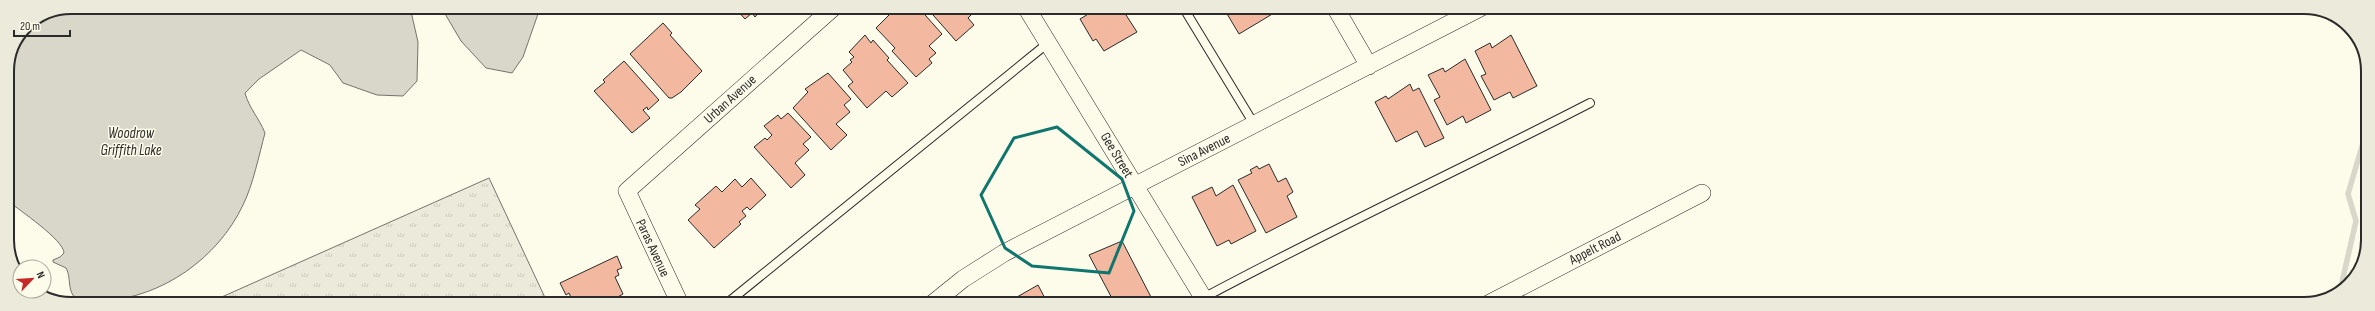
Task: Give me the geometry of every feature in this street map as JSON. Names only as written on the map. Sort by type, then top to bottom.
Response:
[{"type":"street","name":"Urban Avenue","points":[[627,191],[826,14]]},
{"type":"street","name":"Gee Street","points":[[1030,14],[1135,185],[1198,297]]},
{"type":"street","points":[[1339,14],[1369,66]]},
{"type":"street","name":"Sina Avenue","points":[[941,297],[963,279],[1004,253],[1469,14]]},
{"type":"street","name":"Paras Avenue","points":[[627,191],[677,297]]},
{"type":"street","name":"Appelt Road","points":[[1501,297],[1702,193]]},
{"type":"lane","points":[[1187,14],[1254,124]]},
{"type":"lane","points":[[735,297],[1048,43]]},
{"type":"lane","points":[[1210,297],[1299,247],[1452,173],[1590,103]]},
{"type":"highlighted area","points":[[1057,127],[1122,179],[1134,211],[1109,273],[1032,266],[1005,248],[981,195],[1014,138]]},
{"type":"green space","points":[[489,178],[545,297],[222,297]]},
{"type":"water","name":"Woodrow Griffith Lake","points":[[71,14],[412,14],[418,42],[417,81],[403,96],[377,95],[343,83],[330,65],[301,50],[259,79],[245,93],[265,133],[247,197],[232,224],[219,242],[186,272],[166,283],[146,292],[128,297],[74,297],[66,268],[53,262],[53,260],[60,257],[64,253],[62,247],[49,233],[14,205],[14,71],[18,49],[24,39],[39,24],[49,18]]},
{"type":"water","points":[[445,14],[538,14],[523,57],[512,73],[486,68],[461,41]]},
{"type":"building","points":[[740,14],[751,14],[745,19]]},
{"type":"building","points":[[890,14],[924,14],[942,34],[929,46],[936,53],[929,59],[932,63],[916,77],[892,51],[895,48],[876,28]]},
{"type":"building","points":[[932,14],[972,14],[968,18],[974,25],[956,41]]},
{"type":"building","points":[[1088,14],[1128,14],[1126,15],[1137,32],[1104,51],[1096,39],[1093,41],[1080,19]]},
{"type":"building","points":[[1227,14],[1272,14],[1239,34]]},
{"type":"building","points":[[663,23],[672,33],[670,35],[702,71],[681,92],[672,98],[669,98],[630,54]]},
{"type":"building","points":[[865,35],[871,43],[873,40],[889,58],[887,60],[908,83],[892,97],[886,91],[867,108],[848,86],[853,82],[843,70],[852,62],[850,60],[854,57],[849,52]]},
{"type":"building","points":[[1511,35],[1537,86],[1513,98],[1510,92],[1494,100],[1481,76],[1486,74],[1475,51],[1490,43],[1492,48]]},
{"type":"building","points":[[1465,59],[1491,110],[1466,123],[1463,116],[1447,125],[1434,100],[1440,97],[1428,75],[1443,68],[1445,72]]},
{"type":"building","points":[[624,61],[659,100],[648,110],[647,107],[643,110],[650,118],[632,133],[594,91],[605,82],[603,80]]},
{"type":"building","points":[[828,73],[851,99],[844,105],[850,112],[836,124],[847,135],[831,150],[793,108],[808,92],[805,89]]},
{"type":"building","points":[[1410,84],[1413,91],[1419,88],[1444,138],[1425,147],[1417,131],[1396,142],[1375,102],[1386,96],[1388,99]]},
{"type":"building","points":[[788,113],[811,137],[803,144],[809,150],[795,163],[805,175],[791,188],[754,147],[765,138],[767,140],[772,135],[764,126],[778,115],[781,119]]},
{"type":"building","points":[[1269,164],[1278,182],[1286,178],[1293,192],[1287,196],[1297,217],[1266,233],[1238,180],[1252,173],[1250,170],[1257,166],[1259,169]]},
{"type":"building","points":[[751,178],[766,195],[750,210],[747,207],[742,211],[746,216],[739,222],[741,224],[714,248],[688,220],[700,209],[695,205],[716,186],[722,192],[735,179],[742,187]]},
{"type":"building","points":[[1233,185],[1256,231],[1231,244],[1229,240],[1217,246],[1192,197],[1212,187],[1216,196]]},
{"type":"building","points":[[1122,241],[1151,297],[1111,297],[1089,255]]},
{"type":"building","points":[[617,256],[622,268],[617,270],[619,275],[615,277],[623,294],[618,297],[571,297],[569,293],[566,295],[560,283]]},
{"type":"building","points":[[1038,285],[1044,297],[1017,297]]},
{"type":"waterway","points":[[2342,283],[2356,221],[2348,194],[2361,149]]}]
